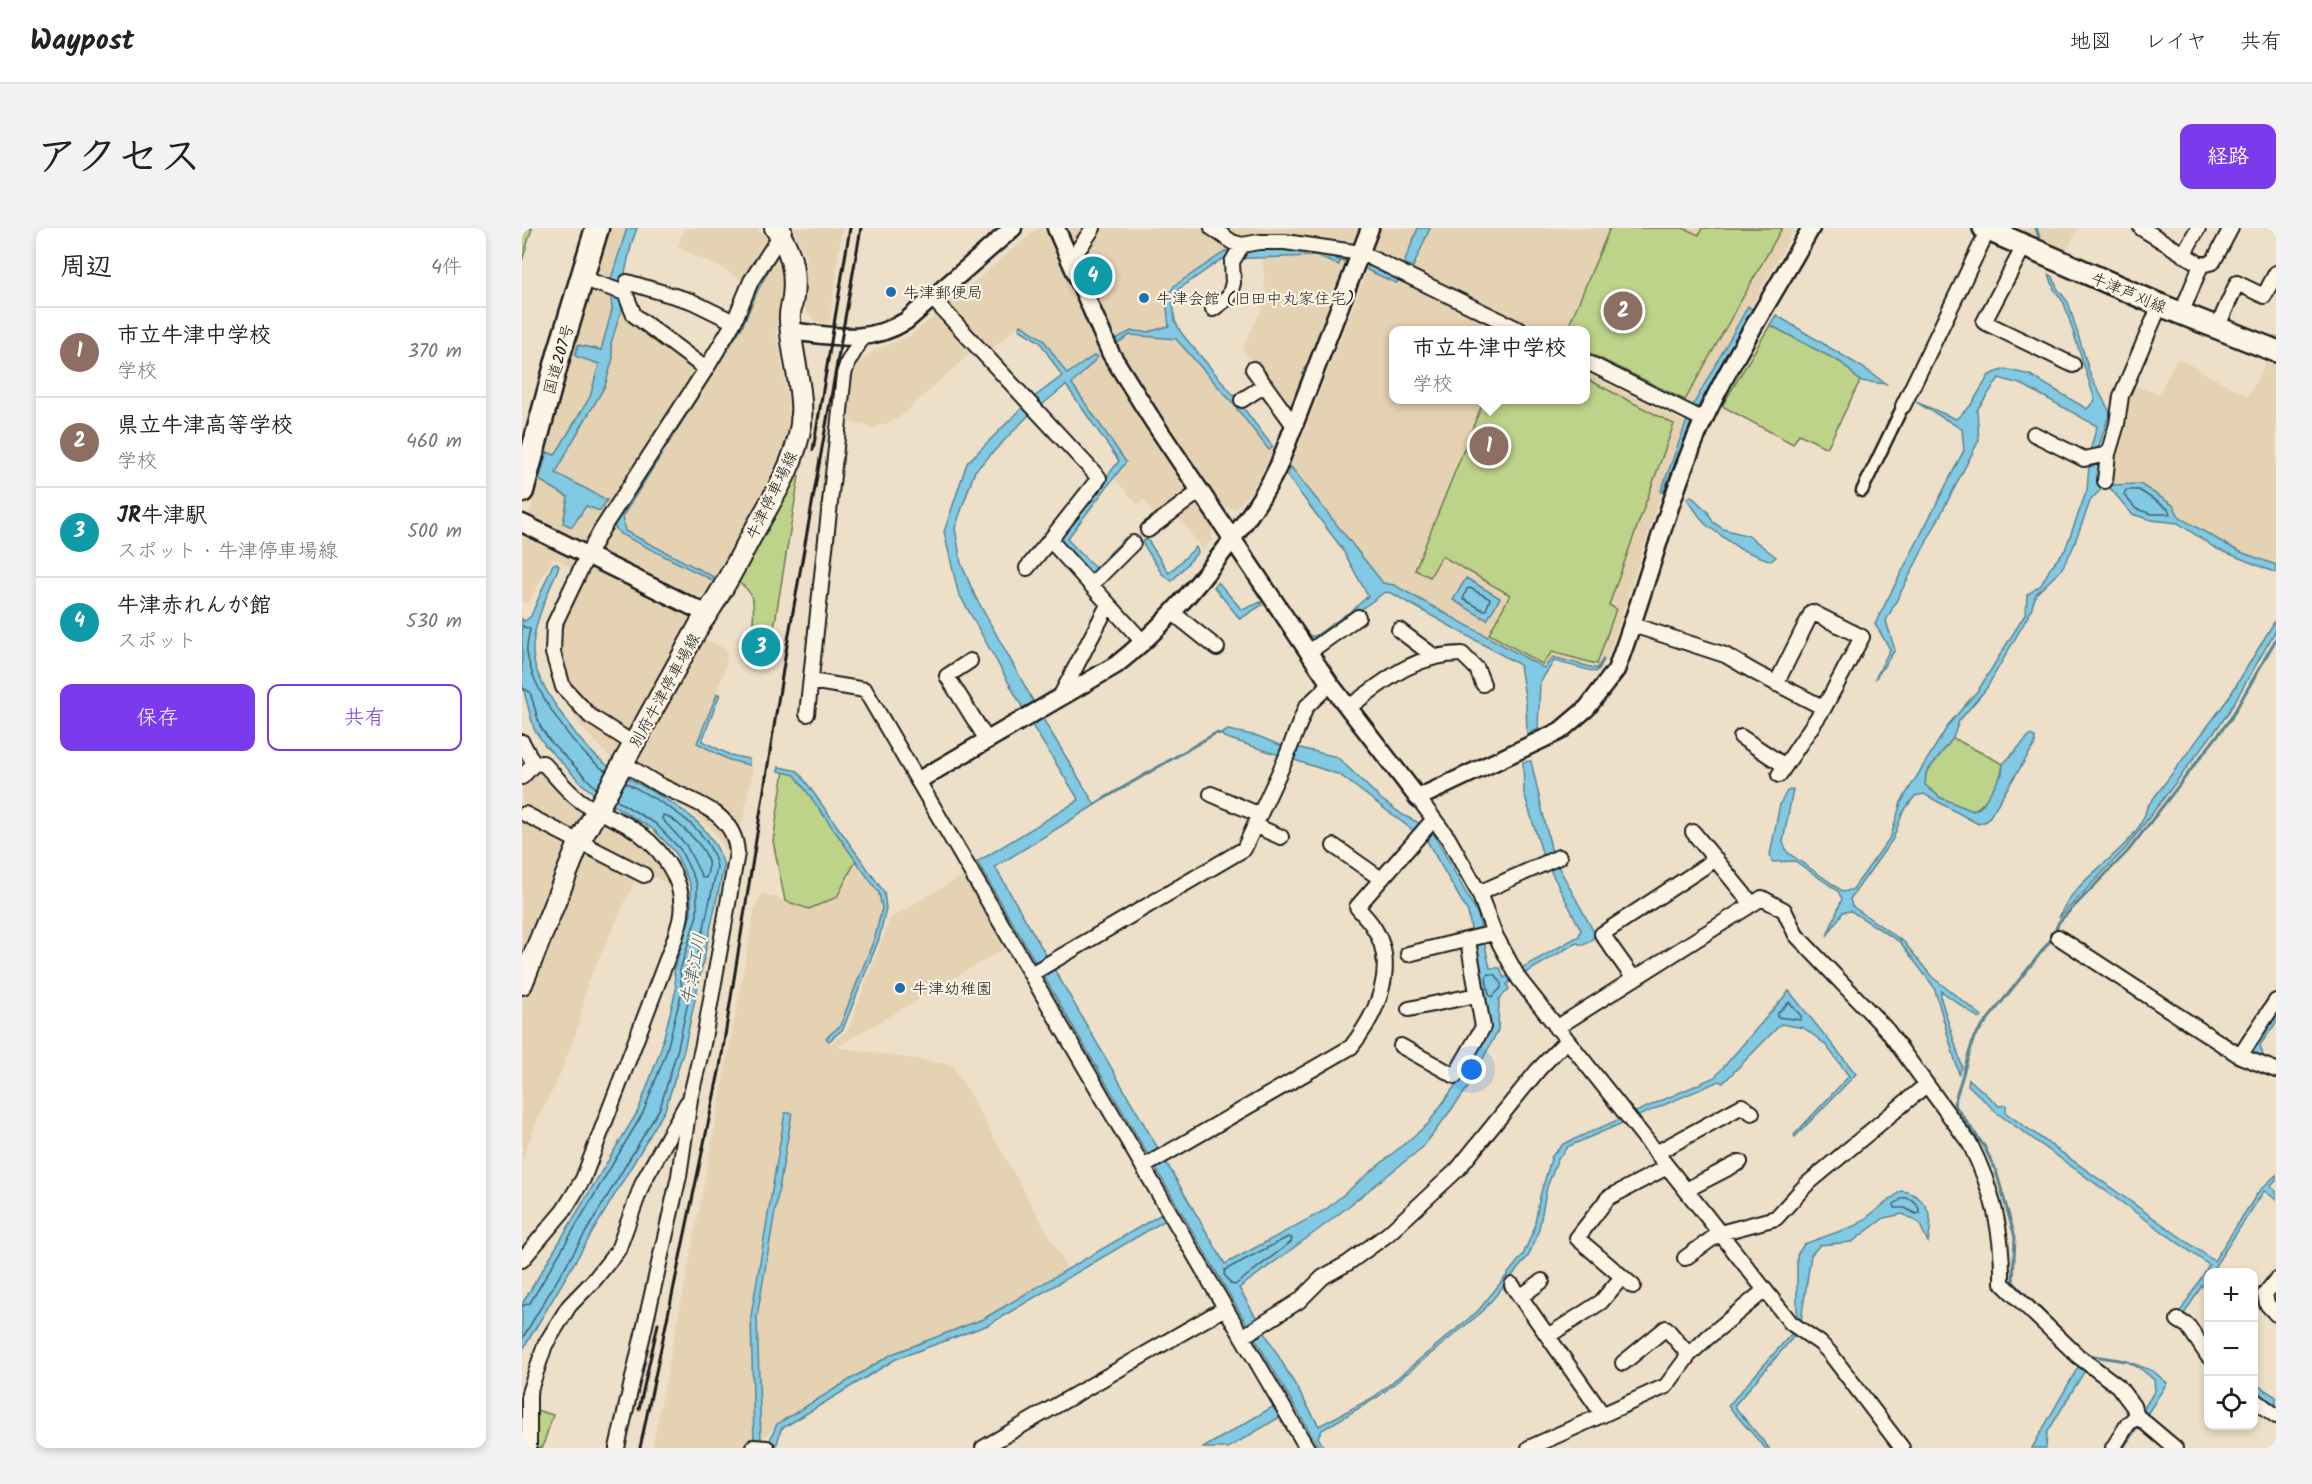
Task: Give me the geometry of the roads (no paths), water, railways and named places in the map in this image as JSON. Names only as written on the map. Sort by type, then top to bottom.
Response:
[{"type":"highway","name":"国道207号","points":[[522,491],[597,228]]},
{"type":"main road","name":"牛津芦刈線","points":[[1986,229],[2181,314],[2276,351]]},
{"type":"main road","name":"牛津停車場線","points":[[707,614],[783,478],[794,451],[800,425],[802,400],[789,317],[794,282],[793,268],[780,230]]},
{"type":"main road","name":"別府牛津停車場線","points":[[597,810],[707,614]]},
{"type":"main road","points":[[524,975],[579,843],[597,810]]},
{"type":"street","points":[[790,331],[862,338],[896,327],[1013,228]]},
{"type":"street","points":[[1056,228],[1111,354],[1330,684],[1448,838],[1479,893],[1494,933],[1516,974],[1566,1041],[1766,1290],[1796,1326],[1829,1352],[1902,1448]]},
{"type":"street","points":[[1070,262],[1093,228]]},
{"type":"street","points":[[1212,228],[1232,242],[1242,245]]},
{"type":"street","points":[[919,780],[1116,665],[1144,642],[1173,613],[1259,502],[1281,461],[1370,228]]},
{"type":"street","points":[[1418,798],[1560,730],[1587,708],[1616,670],[1680,480],[1696,416],[1811,228]]},
{"type":"street","points":[[2141,228],[2160,233],[2183,255],[2201,265],[2212,262],[2232,228]]},
{"type":"street","points":[[2183,255],[2198,228]]},
{"type":"street","points":[[1862,492],[1986,229]]},
{"type":"street","points":[[634,744],[590,716],[563,687],[553,653],[554,625],[588,554],[734,322],[751,281],[780,230]]},
{"type":"street","points":[[1213,309],[1229,297],[1233,283],[1232,262],[1242,245],[1259,235],[1402,272],[1514,326]]},
{"type":"street","points":[[2024,246],[1983,321],[2073,364]]},
{"type":"street","points":[[2181,314],[2201,265]]},
{"type":"street","points":[[2217,328],[2237,284],[2264,296],[2276,273]]},
{"type":"street","points":[[581,279],[609,288],[626,288],[691,301],[734,322]]},
{"type":"street","points":[[626,288],[634,315],[706,369]]},
{"type":"street","points":[[932,298],[1099,478],[1027,568]]},
{"type":"street","points":[[2105,481],[2108,454],[2117,424],[2121,396],[2160,305]]},
{"type":"street","points":[[807,714],[844,374],[862,338]]},
{"type":"street","points":[[1590,363],[1696,416]]},
{"type":"street","points":[[1253,369],[1294,428]]},
{"type":"street","points":[[1242,400],[1265,385]]},
{"type":"street","points":[[2034,434],[2084,459],[2108,454]]},
{"type":"street","points":[[1148,530],[1200,491]]},
{"type":"street","points":[[522,522],[707,614]]},
{"type":"street","points":[[1050,540],[1144,642]]},
{"type":"street","points":[[1092,585],[1133,543]]},
{"type":"street","points":[[1059,699],[1108,605]]},
{"type":"street","points":[[1741,737],[1782,771],[1824,708],[1862,637],[1812,612],[1776,684]]},
{"type":"street","points":[[1173,613],[1217,648]]},
{"type":"street","points":[[1309,652],[1358,617]]},
{"type":"street","points":[[1633,625],[1725,655],[1824,708]]},
{"type":"street","points":[[1400,630],[1436,657]]},
{"type":"street","points":[[1348,708],[1400,669],[1436,657],[1462,654],[1477,669],[1482,684]]},
{"type":"street","points":[[970,661],[947,676],[987,740]]},
{"type":"street","points":[[811,681],[865,690],[1307,1448]]},
{"type":"street","points":[[1032,974],[1244,849],[1293,743],[1306,707],[1330,684]]},
{"type":"street","points":[[522,742],[534,764]]},
{"type":"street","points":[[522,777],[534,764],[543,763],[579,800],[640,834],[664,858],[678,882],[681,915],[675,938],[583,1179],[564,1210],[522,1260]]},
{"type":"street","points":[[617,1448],[679,1176],[690,1099],[703,1044],[738,853],[737,839],[730,828],[701,803],[622,765]]},
{"type":"street","points":[[1211,794],[1258,820],[1281,837]]},
{"type":"street","points":[[525,814],[644,875]]},
{"type":"street","points":[[1143,1167],[1351,1047],[1356,1041],[1377,1005],[1384,984],[1383,952],[1373,927],[1357,907],[1417,840],[1432,819]]},
{"type":"street","points":[[1693,832],[1752,904]]},
{"type":"street","points":[[1334,846],[1381,879]]},
{"type":"street","points":[[1479,893],[1559,857]]},
{"type":"street","points":[[1634,979],[1602,934],[1716,859]]},
{"type":"street","points":[[1556,1028],[1762,898],[1784,910],[1797,935],[1887,1030],[1970,1144],[1998,1221],[2002,1251],[2002,1283],[2078,1356],[2118,1386],[2133,1406],[2136,1416],[2175,1448]]},
{"type":"street","points":[[1408,954],[1494,933]]},
{"type":"street","points":[[2058,937],[2240,1056],[2276,1070]]},
{"type":"street","points":[[1401,1046],[1455,1076],[1483,1027],[1468,941]]},
{"type":"street","points":[[1409,1009],[1477,994]]},
{"type":"street","points":[[2240,1056],[2276,1001]]},
{"type":"street","points":[[1242,1337],[1299,1301],[1323,1277],[1348,1263],[1388,1234],[1450,1176],[1538,1070],[1566,1041]]},
{"type":"street","points":[[1685,1258],[1720,1233],[1776,1218],[1806,1185],[1926,1085]]},
{"type":"street","points":[[529,1448],[530,1393],[545,1345],[569,1306],[596,1279],[618,1250],[643,1182],[690,1099]]},
{"type":"street","points":[[1656,1153],[1742,1106],[1752,1113]]},
{"type":"street","points":[[1686,1190],[1740,1162]]},
{"type":"street","points":[[1633,1286],[1576,1238],[1608,1198],[1667,1167]]},
{"type":"street","points":[[1548,1336],[1601,1302],[1622,1276]]},
{"type":"street","points":[[2276,1280],[2265,1294],[2267,1304],[2276,1314]]},
{"type":"street","points":[[1520,1297],[1542,1281]]},
{"type":"street","points":[[1512,1285],[1603,1415]]},
{"type":"street","points":[[1529,1448],[1666,1386],[1689,1355],[1766,1290]]},
{"type":"street","points":[[983,1448],[1226,1308]]},
{"type":"street","points":[[2178,1320],[2188,1326],[2204,1350]]},
{"type":"street","points":[[1623,1363],[1666,1328],[1689,1355]]},
{"type":"street","points":[[2258,1403],[2276,1416]]},
{"type":"street","points":[[2113,1448],[2128,1424],[2136,1416]]},
{"type":"water","points":[[627,228],[637,228],[621,290],[623,305],[611,343],[613,358],[605,386],[556,473],[607,500],[600,511],[586,506],[572,527],[563,523],[568,497],[539,480],[547,452],[555,455],[590,397],[599,364],[575,356],[578,345],[601,350],[612,310],[610,282]]},
{"type":"water","points":[[1418,228],[1430,228],[1413,267],[1404,263]]},
{"type":"water","points":[[1280,247],[1342,255],[1339,265],[1315,256],[1222,259],[1179,289],[1173,301],[1175,321],[1182,334],[1273,447],[1269,450],[1231,401],[1176,339],[1130,335],[1116,344],[1114,340],[1131,331],[1148,332],[1169,326],[1166,300],[1174,286],[1226,251],[1242,252]]},
{"type":"water","points":[[772,257],[775,259],[742,327],[622,517],[625,531],[714,577],[712,580],[620,534],[613,525]]},
{"type":"water","points":[[1369,265],[1400,279],[1396,283],[1367,270]]},
{"type":"water","points":[[2049,274],[2068,302],[2091,377],[2110,412],[2098,449],[2090,451],[2097,426],[2023,385],[1999,378],[1977,410],[1979,440],[1886,621],[1895,650],[1875,679],[1890,649],[1875,624],[1964,450],[1962,429],[1916,402],[1956,419],[1971,405],[1989,375],[2005,369],[2030,375],[2087,409],[2095,400],[2064,303],[2054,289]]},
{"type":"water","points":[[1748,306],[1752,309],[1696,410],[1663,493],[1661,491],[1692,407]]},
{"type":"water","points":[[1776,315],[1886,384],[1860,381],[1842,363],[1770,325]]},
{"type":"water","points":[[1021,325],[1043,339],[1067,374],[1095,355],[1098,357],[1072,384],[1126,462],[1067,539],[1095,568],[1126,537],[1131,537],[1093,576],[1059,539],[1119,461],[1066,385],[1026,418],[975,471],[955,528],[961,563],[975,596],[1046,724],[1095,805],[995,867],[1225,1264],[1325,1210],[1428,1124],[1466,1070],[1488,1024],[1468,912],[1427,841],[1340,775],[1224,737],[1221,734],[1228,730],[1258,736],[1284,747],[1296,747],[1337,757],[1381,799],[1403,815],[1431,829],[1478,915],[1490,968],[1500,968],[1504,978],[1579,936],[1581,930],[1543,856],[1524,793],[1523,762],[1531,761],[1553,857],[1595,934],[1591,941],[1584,945],[1576,943],[1507,984],[1509,989],[1499,999],[1498,1030],[1467,1089],[1423,1147],[1330,1221],[1239,1288],[1319,1426],[1374,1397],[1478,1311],[1523,1255],[1534,1229],[1540,1196],[1552,1156],[1563,1144],[1715,1077],[1789,991],[1856,1074],[1795,1137],[1794,1135],[1849,1076],[1825,1044],[1804,1028],[1781,1024],[1723,1083],[1719,1081],[1567,1147],[1558,1159],[1547,1187],[1539,1229],[1529,1255],[1483,1311],[1378,1397],[1322,1430],[1318,1437],[1324,1448],[1319,1448],[977,862],[1079,800],[1035,730],[958,592],[944,532],[967,463],[1029,401],[1062,376],[1040,342],[1019,329]]},
{"type":"water","points":[[2098,463],[2102,482],[2109,485],[2140,484],[2173,505],[2180,518],[2238,551],[2276,565],[2276,573],[2215,548],[2178,523],[2151,520],[2132,514],[2110,488],[2104,487],[2091,499],[2072,550],[2061,570],[2036,594],[2031,611],[1986,689],[1959,721],[1953,738],[1926,773],[1925,785],[1941,798],[1973,811],[1981,807],[2002,774],[2003,764],[2030,735],[2035,737],[2035,744],[1987,821],[1978,824],[1924,794],[1915,796],[1903,812],[1893,839],[1850,899],[1852,906],[1904,942],[1932,977],[1982,1016],[1980,1019],[1941,991],[1941,999],[1962,1066],[1959,1074],[1934,987],[1900,942],[1851,911],[1843,912],[1827,936],[1842,899],[1838,891],[1795,861],[1772,862],[1770,855],[1780,804],[1787,791],[1793,789],[1783,842],[1787,852],[1844,892],[1853,889],[1891,836],[1901,802],[1949,724],[1979,689],[2026,613],[2027,595],[2041,585],[2051,567],[2065,550],[2087,490],[2089,465]]},
{"type":"water","points":[[1291,467],[1383,583],[1394,585],[1544,668],[1553,657],[1598,669],[1596,672],[1554,661],[1540,682],[1538,729],[1527,734],[1526,704],[1520,665],[1391,593],[1385,592],[1314,643],[1308,642],[1277,596],[1280,595],[1309,636],[1315,636],[1368,596],[1341,547],[1287,476]]},
{"type":"water","points":[[1691,496],[1708,512],[1713,522],[1723,529],[1749,536],[1776,557],[1771,561],[1740,549],[1705,524],[1687,499]]},
{"type":"water","points":[[1147,539],[1169,573],[1196,547],[1198,552],[1172,581],[1162,574],[1142,542]]},
{"type":"water","name":"牛津江川","points":[[556,563],[559,566],[539,617],[533,648],[539,677],[546,690],[585,745],[599,759],[676,805],[705,830],[724,866],[684,1050],[665,1110],[522,1351],[522,1304],[638,1111],[660,1052],[676,990],[674,970],[691,914],[691,886],[675,852],[653,829],[594,794],[582,784],[545,745],[534,729],[522,684],[522,619],[525,621],[531,616],[553,564]]},
{"type":"water","points":[[1466,578],[1500,598],[1487,620],[1453,600]]},
{"type":"water","points":[[1218,582],[1242,610],[1261,602],[1262,605],[1240,619],[1214,587]]},
{"type":"water","points":[[2276,619],[2276,630],[2227,715],[2126,848],[2059,918],[2067,902],[2078,888],[2132,836],[2142,822],[2147,807],[2228,699]]},
{"type":"water","points":[[717,694],[720,694],[702,741],[730,755],[749,759],[749,765],[729,760],[697,743]]},
{"type":"water","points":[[779,767],[798,771],[884,892],[886,908],[879,939],[843,1029],[829,1041],[826,1038],[840,1026],[875,937],[882,908],[879,893],[795,775],[778,771]]},
{"type":"water","points":[[2276,1010],[2276,1023],[2260,1045],[2264,1059],[2247,1052]]},
{"type":"water","points":[[1969,1079],[1999,1106],[2006,1105],[2006,1113],[2214,1261],[2259,1191],[2276,1175],[2276,1180],[2270,1186],[2276,1191],[2276,1199],[2264,1191],[2214,1268],[2207,1268],[2209,1265],[1997,1113],[1968,1085]]},
{"type":"water","points":[[785,1113],[792,1113],[757,1316],[761,1443],[754,1444],[751,1316]]},
{"type":"water","points":[[1901,1191],[1920,1199],[1929,1213],[1931,1227],[1928,1242],[1919,1223],[1903,1214],[1884,1218],[1852,1242],[1820,1245],[1811,1255],[1801,1321],[1795,1335],[1734,1406],[1769,1448],[1765,1448],[1728,1406],[1792,1333],[1797,1317],[1797,1255],[1804,1244],[1857,1225]]},
{"type":"water","points":[[1165,1212],[1169,1218],[988,1325],[896,1359],[781,1429],[777,1444],[769,1442],[777,1424],[892,1354],[983,1319]]},
{"type":"water","points":[[2204,1273],[2204,1282],[2184,1314],[2202,1333],[2204,1342],[2177,1317]]},
{"type":"water","points":[[2126,1361],[2153,1371],[2167,1383],[2146,1416],[2142,1412],[2155,1390],[2154,1380],[2141,1369]]},
{"type":"water","points":[[2081,1362],[2087,1367],[2047,1433],[2046,1448],[2032,1448]]},
{"type":"water","points":[[2258,1386],[2276,1397],[2276,1409],[2258,1395]]},
{"type":"water","points":[[1274,1406],[1280,1417],[1228,1448],[1203,1448]]},
{"type":"waterway","points":[[2036,228],[2039,237]]},
{"type":"waterway","points":[[1337,259],[1351,263]]},
{"type":"waterway","points":[[2087,1356],[2013,1282],[2015,1237],[1996,1171],[1984,1146],[1954,1104],[1974,1037],[2050,941],[2059,922],[2128,851],[2231,718],[2276,639]]},
{"type":"waterway","points":[[1598,669],[1603,660]]},
{"type":"waterway","points":[[1095,804],[1216,733],[1221,734]]},
{"type":"waterway","points":[[2065,933],[2236,1045]]},
{"type":"waterway","points":[[2087,1355],[2126,1361]]},
{"type":"waterway","points":[[2123,1448],[2139,1424]]},
{"type":"railway","points":[[813,450],[850,228]]},
{"type":"railway","points":[[640,1448],[720,1067],[786,651],[861,228]]},
{"type":"railway","points":[[639,1409],[658,1324]]},
{"type":"place","name":"牛津赤れんが館","points":[[1093,276]]},
{"type":"place","name":"牛津郵便局","points":[[891,292]]},
{"type":"place","name":"牛津会館 (旧田中丸家住宅)","points":[[1144,298]]},
{"type":"place","name":"県立牛津高等学校","points":[[1623,311]]},
{"type":"place","name":"市立牛津中学校","points":[[1489,446]]},
{"type":"place","name":"JR牛津駅","points":[[761,647]]},
{"type":"place","name":"牛津幼稚園","points":[[900,988]]}]
